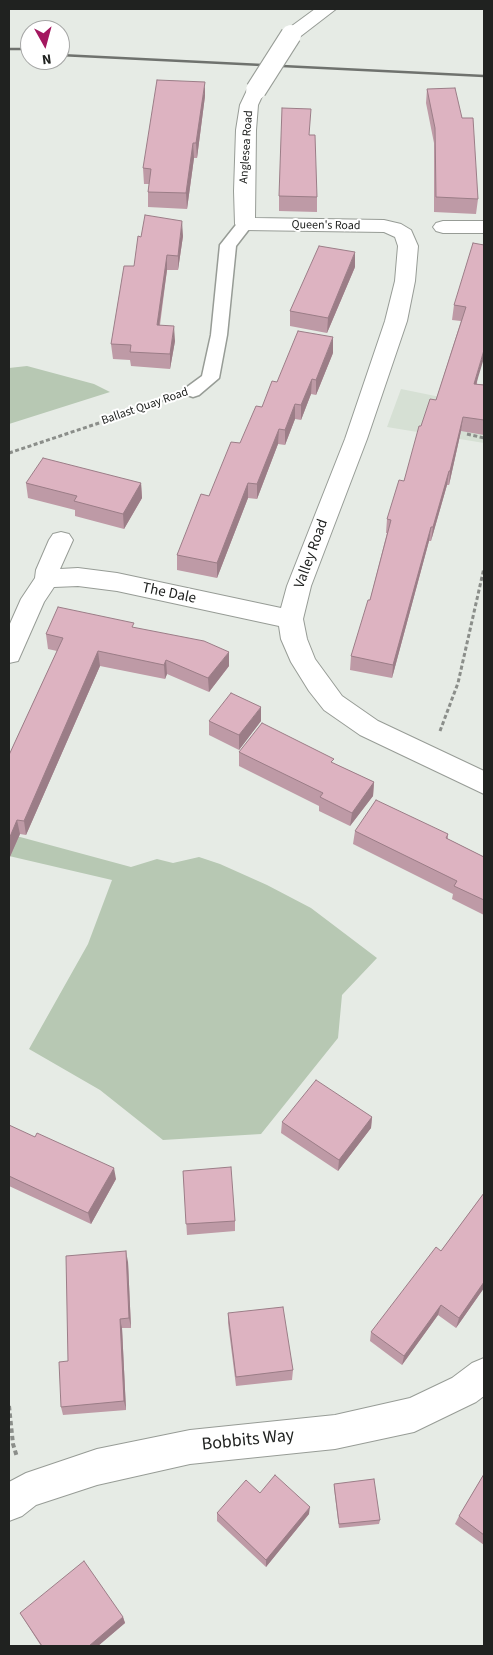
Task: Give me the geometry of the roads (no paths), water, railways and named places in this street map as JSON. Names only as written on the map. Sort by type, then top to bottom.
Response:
[{"type":"street","name":"Anglesea Road","points":[[245,224],[246,130],[249,105],[256,90],[291,35],[326,9]]},
{"type":"street","name":"Queen's Road","points":[[245,224],[384,226],[394,228],[404,234]]},
{"type":"street","points":[[443,227],[484,228]]},
{"type":"street","name":"Valley Road","points":[[404,234],[408,246],[405,281],[396,321],[356,439],[299,586],[291,619],[294,639],[304,662],[333,703],[369,728],[484,783]]},
{"type":"street","points":[[9,654],[33,599],[47,578],[48,570],[60,540]]},
{"type":"street","name":"The Dale","points":[[47,578],[78,577],[117,582],[291,619]]},
{"type":"street","name":"Bobbits Way","points":[[17,1497],[96,1467],[190,1447],[335,1432],[414,1415],[464,1390],[484,1375]]},
{"type":"lane","name":"Ballast Quay Road","points":[[193,391],[210,378],[219,335],[228,245],[245,224]]},
{"type":"railway","points":[[9,49],[20,49]]},
{"type":"railway","points":[[70,55],[484,76]]}]
